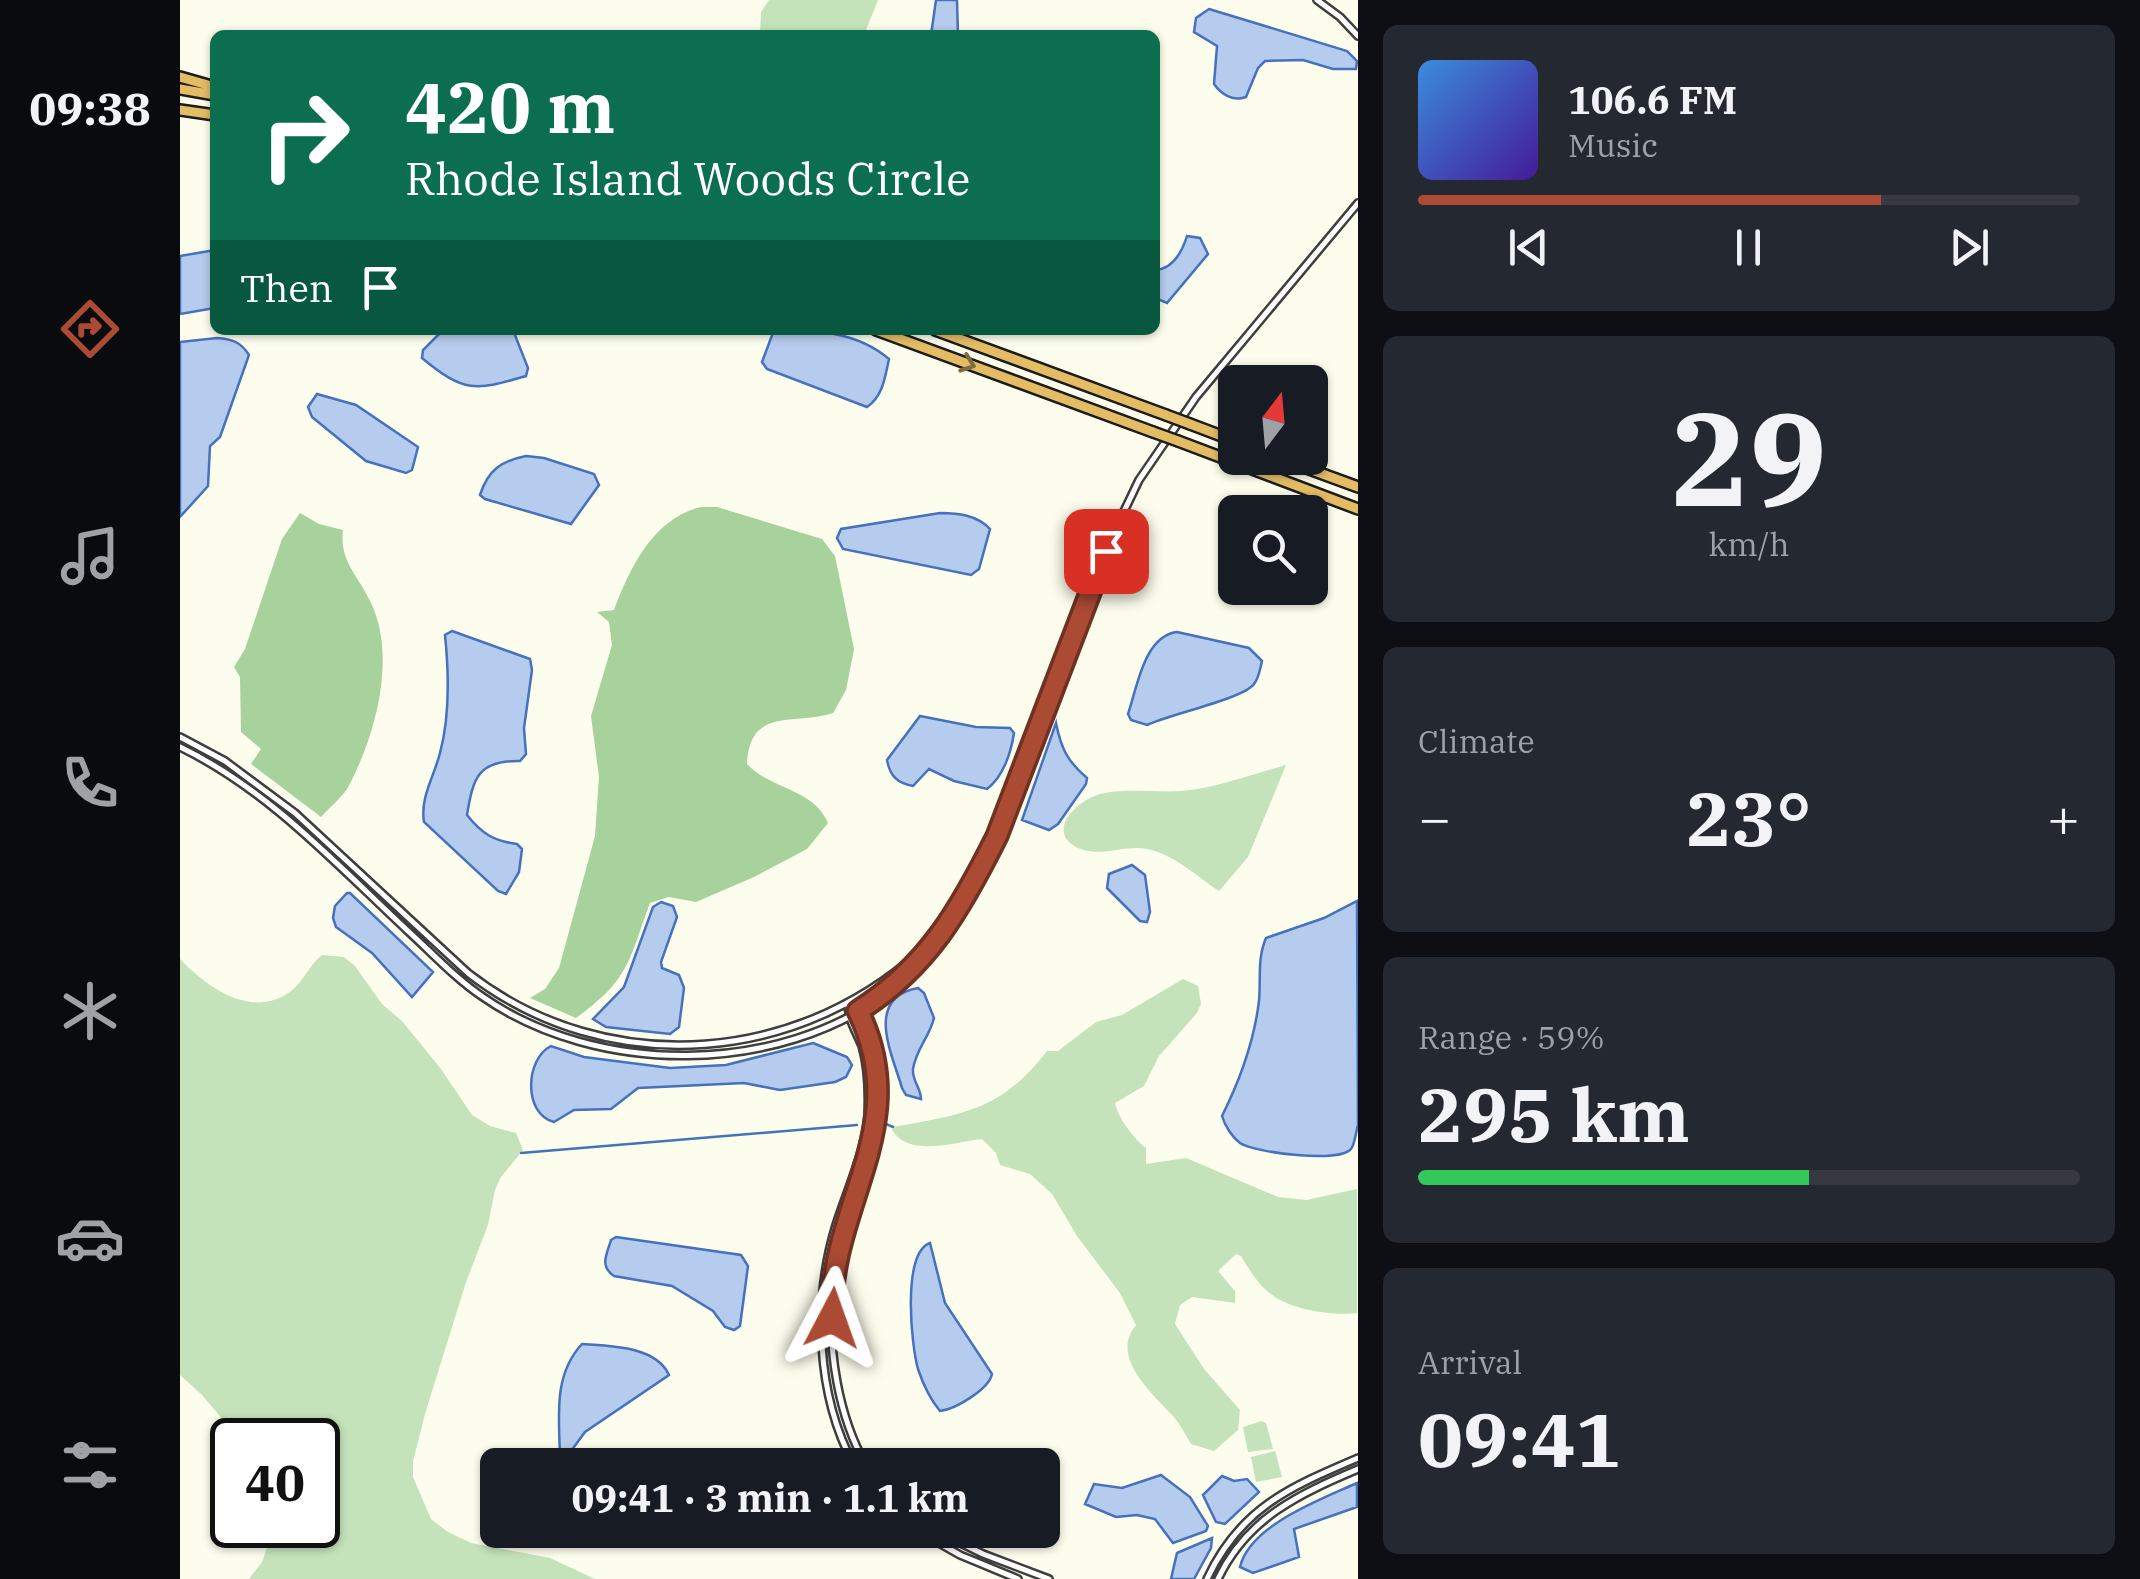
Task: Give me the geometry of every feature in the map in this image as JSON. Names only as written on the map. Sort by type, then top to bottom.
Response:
[{"type":"highway","points":[[180,78],[210,86]]},
{"type":"highway","points":[[180,89],[210,93]]},
{"type":"highway","points":[[180,113],[210,117]]},
{"type":"highway","points":[[890,335],[1358,508]]},
{"type":"highway","points":[[948,335],[1218,435]]},
{"type":"highway","points":[[1325,475],[1358,487]]},
{"type":"street","points":[[1317,0],[1358,36]]},
{"type":"street","points":[[180,747],[231,775],[289,820],[466,984],[541,1029],[610,1049],[650,1056],[694,1056],[752,1049],[803,1035],[848,1016],[890,991],[916,968],[964,899],[997,836],[1106,551],[1139,480],[1187,409],[1358,203]]},
{"type":"street","points":[[180,737],[260,784],[494,994],[538,1017],[618,1040],[692,1045],[774,1032],[848,1003],[913,959],[944,928]]},
{"type":"street","points":[[848,1003],[858,1011],[872,1044],[879,1084],[872,1145],[841,1243],[832,1304],[841,1398],[856,1448]]},
{"type":"street","points":[[848,1003],[848,1016],[862,1047],[868,1080],[868,1116],[826,1266],[823,1344],[834,1410],[848,1448]]},
{"type":"street","points":[[1207,1579],[1230,1539],[1262,1506],[1295,1485],[1358,1458]]},
{"type":"street","points":[[1218,1579],[1239,1544],[1268,1514],[1306,1491],[1358,1469]]},
{"type":"street","points":[[948,1548],[1018,1579]]},
{"type":"street","points":[[970,1548],[1050,1579]]},
{"type":"green space","points":[[769,0],[878,0],[866,30],[760,30],[761,12]]},
{"type":"green space","points":[[717,507],[822,539],[835,556],[854,649],[846,690],[833,713],[765,726],[756,733],[747,764],[812,803],[828,823],[807,849],[754,877],[696,902],[669,897],[650,903],[625,968],[607,992],[576,1018],[530,998],[545,989],[559,968],[595,836],[599,777],[591,716],[612,645],[609,622],[597,612],[614,610],[636,561],[657,533],[684,513]]},
{"type":"green space","points":[[300,513],[319,524],[343,530],[344,551],[370,601],[382,646],[380,696],[366,746],[347,789],[321,817],[251,764],[261,749],[241,732],[240,677],[234,667],[245,649],[282,539]]},
{"type":"green space","points":[[1286,765],[1248,857],[1219,891],[1160,853],[1139,848],[1086,851],[1064,835],[1072,811],[1097,795],[1195,789]]},
{"type":"green space","points":[[322,955],[344,957],[355,966],[382,1004],[402,1021],[441,1069],[472,1115],[490,1126],[516,1133],[523,1150],[495,1190],[488,1225],[466,1282],[413,1461],[413,1477],[431,1519],[480,1548],[550,1558],[595,1579],[249,1579],[267,1548],[340,1548],[340,1418],[221,1418],[180,1375],[180,959],[217,990],[231,997],[261,1002],[291,991]]},
{"type":"green space","points":[[1183,979],[1198,986],[1201,1004],[1197,1013],[1159,1056],[1144,1086],[1115,1103],[1127,1128],[1146,1148],[1146,1164],[1186,1158],[1278,1197],[1306,1200],[1357,1189],[1357,1313],[1312,1311],[1279,1300],[1236,1254],[1218,1271],[1235,1291],[1235,1303],[1192,1297],[1180,1305],[1175,1324],[1204,1369],[1240,1410],[1238,1430],[1214,1451],[1191,1444],[1176,1419],[1137,1374],[1128,1350],[1129,1337],[1136,1325],[1120,1293],[1077,1236],[1052,1194],[1030,1174],[1000,1165],[996,1153],[982,1139],[921,1146],[909,1144],[892,1130],[960,1113],[997,1098],[1047,1051],[1058,1051],[1096,1022],[1122,1015]]},
{"type":"green space","points":[[1262,1421],[1273,1449],[1248,1452],[1243,1427]]},
{"type":"green space","points":[[1275,1451],[1282,1477],[1256,1482],[1251,1457]]},
{"type":"water","points":[[936,0],[957,0],[958,30],[932,30]]},
{"type":"water","points":[[1209,9],[1347,51],[1357,61],[1356,69],[1333,69],[1303,60],[1265,61],[1246,97],[1228,96],[1214,84],[1217,46],[1194,32],[1196,18]]},
{"type":"water","points":[[1187,236],[1200,238],[1208,254],[1167,303],[1160,300],[1160,269],[1176,259]]},
{"type":"water","points":[[210,251],[210,309],[180,314],[180,256]]},
{"type":"water","points":[[438,335],[515,335],[528,368],[526,376],[471,386],[449,378],[422,358],[423,350]]},
{"type":"water","points":[[772,335],[838,335],[863,343],[889,359],[877,397],[867,407],[767,369],[762,362]]},
{"type":"water","points":[[217,338],[236,342],[249,355],[220,437],[210,446],[208,486],[180,517],[180,342]]},
{"type":"water","points":[[317,394],[356,405],[418,447],[412,470],[406,473],[366,461],[312,417],[308,407]]},
{"type":"water","points":[[526,456],[594,474],[599,485],[571,524],[480,495],[497,468]]},
{"type":"water","points":[[940,513],[967,516],[990,529],[979,569],[971,575],[843,549],[837,538],[841,529]]},
{"type":"water","points":[[452,631],[530,659],[524,728],[526,754],[520,761],[495,764],[480,774],[467,815],[489,836],[522,849],[519,872],[506,894],[498,891],[424,822],[426,796],[446,724],[445,635]]},
{"type":"water","points":[[1177,632],[1249,648],[1262,661],[1257,679],[1236,695],[1147,725],[1131,720],[1128,714],[1149,653],[1166,636]]},
{"type":"water","points":[[920,716],[976,727],[1010,728],[1014,733],[1008,756],[993,784],[987,789],[954,781],[929,769],[913,786],[895,778],[887,760]]},
{"type":"water","points":[[1056,723],[1066,754],[1087,778],[1058,824],[1049,830],[1022,820]]},
{"type":"water","points":[[1132,865],[1145,875],[1150,912],[1147,922],[1140,921],[1107,888],[1109,874]]},
{"type":"water","points":[[347,893],[433,972],[412,997],[372,953],[336,927],[335,906]]},
{"type":"water","points":[[1357,901],[1358,1125],[1352,1147],[1344,1153],[1315,1156],[1262,1150],[1240,1143],[1222,1116],[1254,1031],[1260,961],[1266,938],[1324,918]]},
{"type":"water","points":[[661,902],[673,906],[677,917],[661,962],[662,968],[679,975],[684,988],[679,1027],[670,1034],[606,1027],[593,1019],[624,987],[653,907]]},
{"type":"water","points":[[918,988],[934,1018],[913,1069],[921,1099],[906,1095],[902,1088],[886,1030],[891,1003],[901,994]]},
{"type":"water","points":[[813,1043],[847,1057],[852,1065],[846,1077],[780,1090],[744,1083],[638,1088],[611,1109],[574,1110],[554,1122],[537,1109],[533,1098],[536,1062],[551,1046],[584,1057],[670,1068],[726,1065]]},
{"type":"water","points":[[616,1237],[741,1255],[748,1266],[740,1326],[734,1330],[725,1327],[713,1311],[672,1286],[614,1276],[605,1260],[611,1240]]},
{"type":"water","points":[[930,1243],[945,1303],[992,1374],[971,1397],[940,1411],[918,1369],[911,1321],[915,1263]]},
{"type":"water","points":[[582,1344],[618,1347],[654,1358],[669,1375],[585,1432],[573,1448],[560,1448],[562,1383]]},
{"type":"water","points":[[1161,1475],[1190,1497],[1208,1526],[1206,1531],[1173,1543],[1155,1519],[1137,1515],[1116,1517],[1085,1504],[1094,1484],[1122,1488]]},
{"type":"water","points":[[1222,1476],[1234,1481],[1247,1479],[1259,1492],[1225,1524],[1216,1522],[1203,1495]]},
{"type":"water","points":[[1357,1483],[1357,1507],[1294,1529],[1299,1557],[1253,1573],[1240,1567],[1246,1552],[1272,1526]]},
{"type":"water","points":[[1212,1538],[1211,1548],[1194,1579],[1171,1579],[1177,1553]]},
{"type":"waterway","points":[[886,1124],[893,1127]]},
{"type":"waterway","points":[[521,1153],[857,1125]]},
{"type":"route","points":[[832,1318],[836,1262],[872,1145],[878,1111],[879,1084],[872,1044],[858,1011],[916,968],[983,865],[1106,551]]}]
